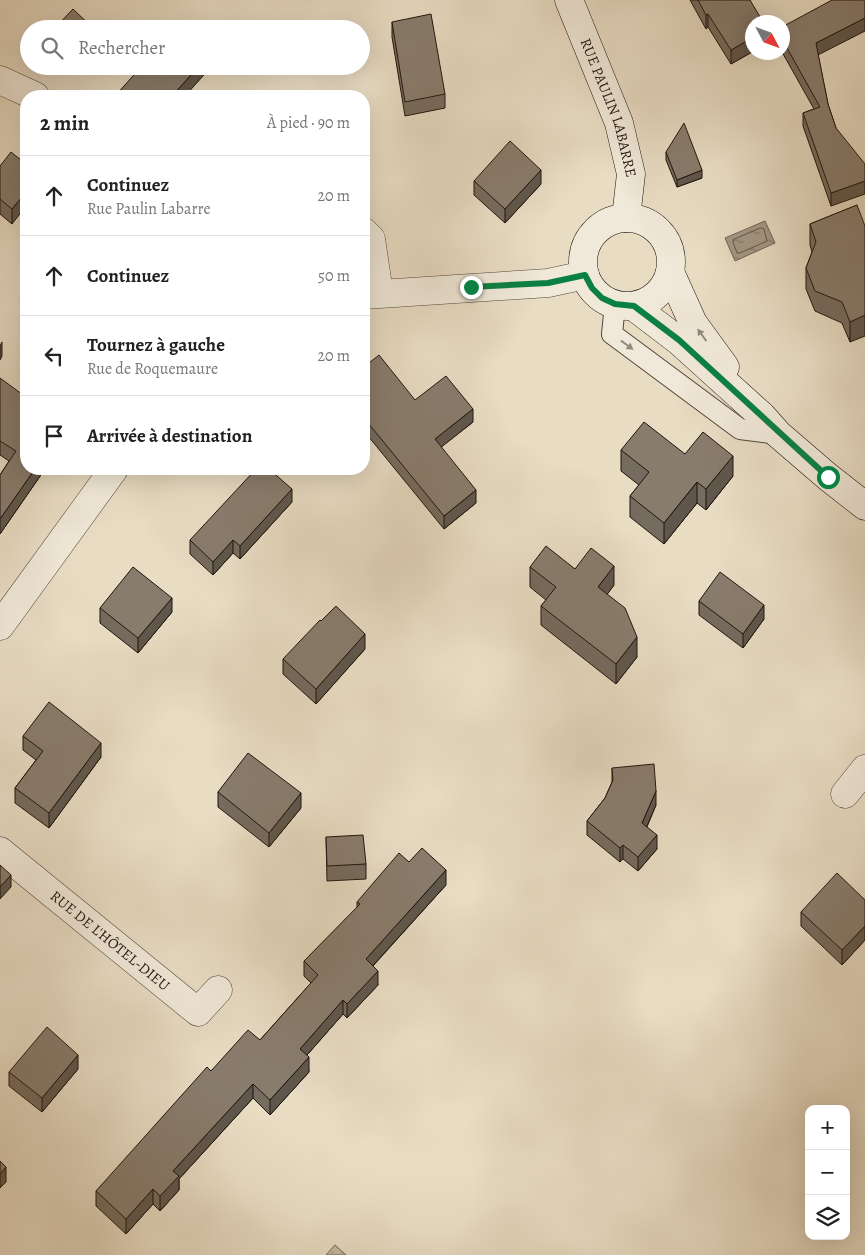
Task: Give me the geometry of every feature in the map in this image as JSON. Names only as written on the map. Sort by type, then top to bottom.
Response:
[{"type":"street","name":"RUE PAULIN LABARRE","points":[[568,0],[619,123],[631,174],[626,218]]},
{"type":"street","points":[[0,80],[22,90]]},
{"type":"street","points":[[624,305],[646,302],[657,295],[665,284],[670,272],[671,259],[668,246],[661,234],[652,226],[640,220],[626,218],[613,220],[601,227],[591,236],[585,248],[583,262],[585,275],[592,288],[602,298],[624,305],[679,340],[828,477],[865,506]]},
{"type":"street","points":[[370,238],[372,294],[548,283],[585,275]]},
{"type":"street","points":[[670,272],[693,323],[770,425]]},
{"type":"street","points":[[0,626],[110,475]]},
{"type":"street","points":[[845,794],[865,769]]},
{"type":"street","name":"RUE DE L'HÔTEL-DIEU","points":[[0,851],[198,1012],[218,990]]},
{"type":"lane","points":[[624,305],[612,334],[740,429],[770,425]]},
{"type":"shaded area","points":[[335,1245],[346,1255],[326,1255]]},
{"type":"water","points":[[765,221],[775,243],[735,261],[725,238]]},
{"type":"building","points":[[698,0],[750,0],[759,15],[745,15],[745,42],[731,50],[708,14],[706,15]]},
{"type":"building","points":[[832,0],[865,0],[865,18],[816,43],[828,104],[836,128],[865,164],[865,181],[831,193],[803,113],[820,107],[790,53],[790,23]]},
{"type":"building","points":[[73,9],[85,20],[63,20]]},
{"type":"building","points":[[431,14],[445,94],[405,102],[392,22]]},
{"type":"building","points":[[134,75],[191,75],[177,90],[120,90]]},
{"type":"building","points":[[684,123],[702,170],[677,180],[666,152]]},
{"type":"building","points":[[510,141],[541,170],[505,209],[474,181]]},
{"type":"building","points":[[11,152],[20,159],[20,199],[12,209],[0,199],[0,166]]},
{"type":"building","points":[[857,205],[865,226],[865,315],[850,322],[842,302],[815,291],[806,268],[816,242],[810,224]]},
{"type":"building","points":[[379,355],[415,400],[446,376],[473,409],[435,439],[476,490],[444,516],[370,425],[370,362]]},
{"type":"building","points":[[0,378],[20,393],[20,475],[31,475],[0,519],[0,475],[16,451],[0,441]]},
{"type":"building","points":[[644,422],[685,454],[703,432],[733,456],[706,489],[697,482],[664,523],[630,496],[649,472],[621,450]]},
{"type":"building","points":[[250,475],[276,475],[292,489],[240,546],[233,540],[213,562],[190,540]]},
{"type":"building","points":[[546,546],[575,569],[591,548],[614,566],[598,587],[625,608],[637,637],[616,664],[541,606],[556,587],[530,567]]},
{"type":"building","points":[[133,567],[172,598],[138,638],[100,608]]},
{"type":"building","points":[[720,572],[764,605],[743,634],[699,601]]},
{"type":"building","points":[[336,606],[365,634],[316,689],[283,659]]},
{"type":"building","points":[[49,702],[101,743],[49,813],[15,788],[43,751],[23,736]]},
{"type":"building","points":[[248,753],[301,793],[269,833],[218,792]]},
{"type":"building","points":[[654,764],[656,791],[642,823],[657,835],[638,857],[623,845],[620,848],[587,821],[605,798],[613,780],[612,768]]},
{"type":"building","points":[[363,835],[366,864],[327,866],[326,837]]},
{"type":"building","points":[[422,848],[446,870],[366,959],[378,971],[347,1004],[343,1000],[300,1049],[309,1057],[270,1100],[253,1084],[173,1171],[179,1176],[160,1196],[153,1189],[126,1219],[96,1191],[207,1067],[211,1071],[248,1030],[260,1040],[318,975],[304,961],[360,904],[357,902],[399,853],[409,862]]},
{"type":"building","points":[[0,865],[11,875],[0,887]]},
{"type":"building","points":[[837,873],[865,900],[865,926],[842,950],[801,912]]},
{"type":"building","points":[[47,1027],[78,1055],[42,1098],[9,1072]]},
{"type":"building","points":[[0,1161],[6,1167],[0,1174]]},
{"type":"route","points":[[471,287],[548,283],[585,275],[592,288],[602,298],[615,304],[634,306],[679,340],[762,416],[778,434],[828,477]]}]
